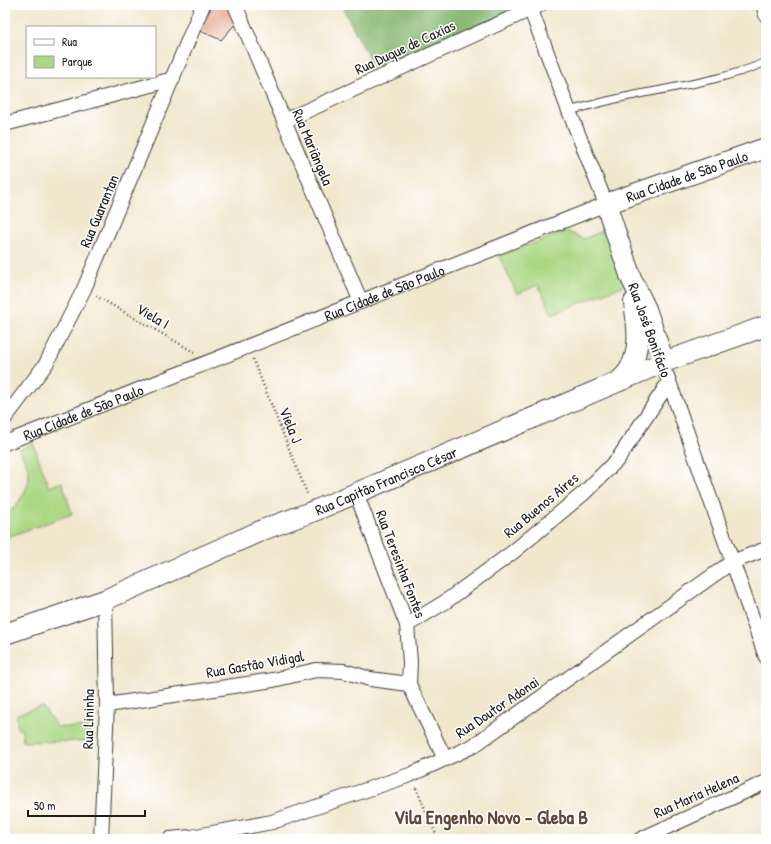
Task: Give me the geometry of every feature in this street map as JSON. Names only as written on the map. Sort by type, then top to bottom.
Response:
[{"type":"street","name":"Rua Guarantan","points":[[5,418],[46,364],[84,289],[203,5]]},
{"type":"street","name":"Rua Mariângela","points":[[235,5],[361,302]]},
{"type":"street","points":[[763,5],[766,14]]},
{"type":"street","name":"Rua Duque de Caxias","points":[[284,121],[533,6]]},
{"type":"street","name":"Rua José Bonifácio","points":[[533,6],[569,111],[606,204],[631,278],[646,309],[664,362],[668,382],[766,657]]},
{"type":"street","points":[[5,124],[172,79]]},
{"type":"street","name":"Rua Cidade de São Paulo","points":[[5,443],[606,204],[766,148]]},
{"type":"street","points":[[619,381],[630,369],[637,349],[638,328],[631,278]]},
{"type":"street","name":"Rua Capitão Francisco César","points":[[5,634],[106,600],[265,529],[314,511],[664,362],[766,326]]},
{"type":"street","name":"Rua Buenos Aíres","points":[[407,625],[445,602],[513,552],[584,493],[618,459],[668,382]]},
{"type":"street","name":"Rua Teresinha Fontes","points":[[356,493],[407,625],[410,662],[409,684],[445,759]]},
{"type":"street","name":"Rua Doutor Adonai","points":[[170,839],[191,837],[272,822],[410,775],[473,746],[732,562],[766,549]]},
{"type":"street","name":"Rua Lininha","points":[[101,839],[107,705],[106,600]]},
{"type":"street","name":"Rua Gastão Vidigal","points":[[107,705],[273,680],[316,670],[344,671],[370,678],[409,684]]},
{"type":"street","name":"Rua Maria Helena","points":[[641,839],[766,782]]},
{"type":"lane","points":[[569,111],[634,95],[690,85],[748,70],[766,62]]},
{"type":"path","name":"Viela I","points":[[84,289],[210,362]]},
{"type":"path","name":"Viela J","points":[[248,346],[314,511]]},
{"type":"path","points":[[410,775],[438,839]]},
{"type":"green space","points":[[341,5],[525,5],[527,10],[376,71]]},
{"type":"green space","points":[[607,229],[628,284],[552,314],[538,285],[517,294],[499,256],[567,231],[583,239]]},
{"type":"green space","points":[[33,443],[49,487],[62,482],[72,514],[7,537],[5,531],[5,517],[22,497],[29,479],[28,467],[19,450]]},
{"type":"green space","points":[[42,706],[57,727],[89,727],[90,741],[23,742],[22,730],[17,729],[17,714]]},
{"type":"building","points":[[213,5],[230,5],[237,22],[221,40],[198,30]]},
{"type":"district","name":"Vila Engenho Novo - Gleba B","points":[[491,817]]}]
